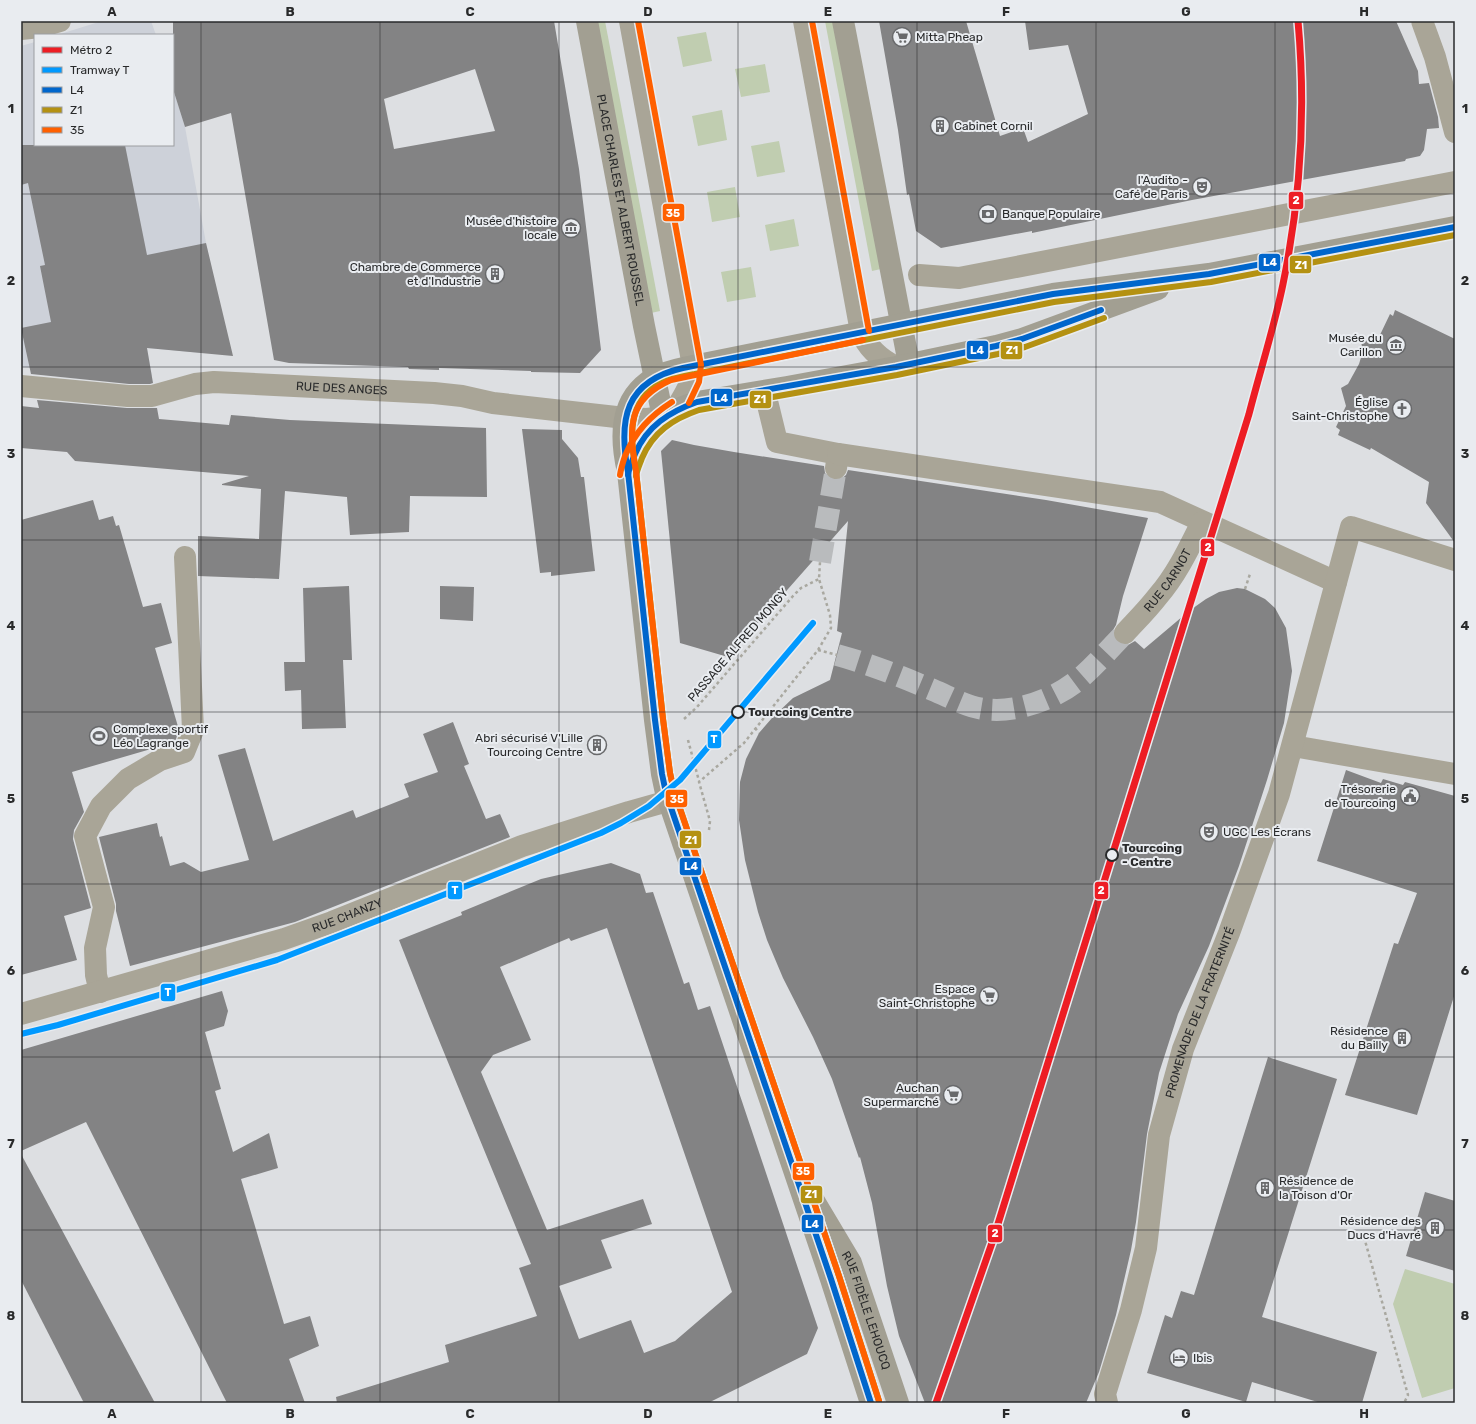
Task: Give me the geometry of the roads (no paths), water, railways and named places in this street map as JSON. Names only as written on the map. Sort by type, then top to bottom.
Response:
[{"type":"main road","name":"PLACE CHARLES ET ALBERT ROUSSEL","points":[[587,21],[655,378],[670,413]]},
{"type":"main road","points":[[843,21],[901,324],[902,366]]},
{"type":"main road","points":[[625,418],[628,408],[635,396],[655,378],[668,372],[693,366],[1053,294],[1209,274],[1455,227]]},
{"type":"main road","points":[[670,413],[697,402],[787,388],[996,346],[1022,339],[1141,295],[1209,274]]},
{"type":"main road","name":"RUE FIDÈLE LEHOUCQ","points":[[628,472],[635,452],[642,439],[650,428],[670,413]]},
{"type":"main road","name":"RUE FIDÈLE LEHOUCQ","points":[[625,418],[623,442],[628,472],[655,720],[662,774],[668,801],[831,1279],[871,1403]]},
{"type":"main road","name":"RUE FIDÈLE LEHOUCQ","points":[[790,1160],[851,1263],[898,1403]]},
{"type":"street","points":[[21,29],[40,27],[60,21]]},
{"type":"street","points":[[630,21],[693,366],[689,387],[670,413]]},
{"type":"street","points":[[804,21],[861,332],[866,343],[879,358],[902,366]]},
{"type":"street","points":[[1422,21],[1436,57],[1455,132]]},
{"type":"street","points":[[919,274],[959,278],[1455,182]]},
{"type":"street","name":"RUE DES ANGES","points":[[21,386],[134,396],[152,396],[195,384],[214,382],[434,393],[462,396],[493,403],[625,418],[647,418],[670,413]]},
{"type":"street","points":[[767,401],[777,442],[837,461],[1160,502],[1336,582]]},
{"type":"street","name":"RUE CARNOT","points":[[1125,633],[1159,596],[1173,576],[1184,559],[1202,522]]},
{"type":"street","name":"PROMENADE DE LA FRATERNITÉ","points":[[1107,1403],[1105,1394],[1131,1310],[1146,1248],[1159,1135],[1183,1049],[1229,933],[1279,794],[1351,527],[1455,560]]},
{"type":"street","points":[[100,992],[96,975],[96,948],[104,907],[85,836],[101,806],[128,779],[160,760],[184,752],[193,730],[185,557]]},
{"type":"street","points":[[1293,746],[1455,774]]},
{"type":"street","name":"RUE CHANZY","points":[[21,1014],[284,939],[332,922],[522,846],[668,801]]},
{"type":"tunnel","points":[[820,562],[836,468]]},
{"type":"tunnel","points":[[837,655],[886,671],[971,706],[996,710],[1034,704],[1069,687],[1090,669],[1125,633]]},
{"type":"metro line","name":"2","points":[[936,1403],[993,1240],[1249,414],[1271,333],[1283,284],[1298,186],[1302,120],[1302,87],[1298,21]]},
{"type":"tram line","name":"T","points":[[21,1034],[58,1025],[277,960],[601,833],[621,823],[649,806],[680,780],[813,623]]},
{"type":"place","name":"Mitta Pheap","points":[[902,37]]},
{"type":"place","name":"Cabinet Cornil","points":[[940,126]]},
{"type":"place","name":"l'Audito - Café de Paris","points":[[1202,187]]},
{"type":"place","name":"Banque Populaire","points":[[988,214]]},
{"type":"place","name":"Musée d'histoire locale","points":[[571,228]]},
{"type":"place","name":"Chambre de Commerce et d'Industrie","points":[[495,274]]},
{"type":"place","name":"Musée du Carillon","points":[[1396,345]]},
{"type":"place","name":"Église Saint-Christophe","points":[[1402,409]]},
{"type":"place","name":"Tourcoing Centre","points":[[738,712]]},
{"type":"place","name":"Complexe sportif Léo Lagrange","points":[[99,736]]},
{"type":"place","name":"Abri sécurisé V'Lille Tourcoing Centre","points":[[597,745]]},
{"type":"place","name":"Trésorerie de Tourcoing","points":[[1410,796]]},
{"type":"place","name":"UGC Les Écrans","points":[[1209,832]]},
{"type":"place","name":"Tourcoing - Centre","points":[[1112,855]]},
{"type":"place","name":"Espace Saint-Christophe","points":[[989,996]]},
{"type":"place","name":"Résidence du Bailly","points":[[1402,1038]]},
{"type":"place","name":"Auchan Supermarché","points":[[953,1095]]},
{"type":"place","name":"Résidence de la Toison d'Or","points":[[1265,1188]]},
{"type":"place","name":"Résidence des Ducs d'Havré","points":[[1435,1228]]},
{"type":"place","name":"Ibis","points":[[1179,1358]]}]
